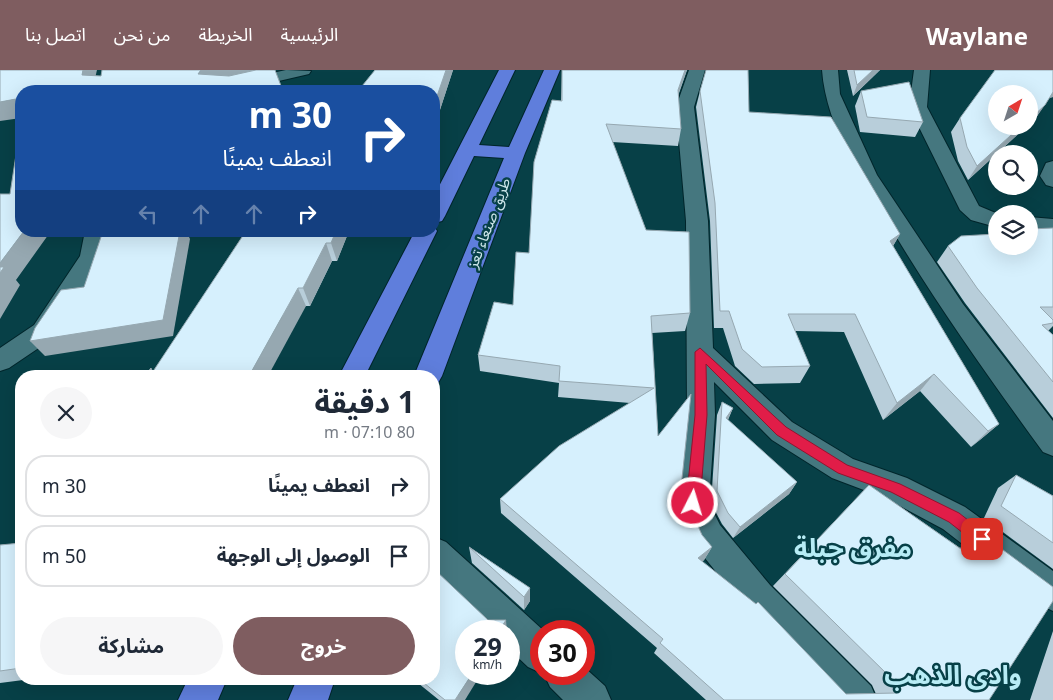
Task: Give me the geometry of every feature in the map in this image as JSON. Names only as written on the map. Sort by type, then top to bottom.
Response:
[{"type":"highway","points":[[440,204],[507,70]]},
{"type":"highway","name":"طريق صنعاء تعز","points":[[430,370],[516,153],[552,70]]},
{"type":"highway","points":[[467,150],[516,153]]},
{"type":"highway","points":[[355,370],[423,237]]},
{"type":"highway","points":[[198,700],[205,685]]},
{"type":"highway","points":[[308,700],[314,685]]},
{"type":"street","points":[[697,70],[685,108],[697,221],[700,352],[701,415],[693,503],[708,536],[758,597],[857,700]]},
{"type":"street","points":[[830,70],[832,94],[867,175],[954,310],[1053,442]]},
{"type":"street","points":[[922,70],[918,106],[970,210],[988,218]]},
{"type":"street","points":[[241,85],[303,71]]},
{"type":"street","points":[[1053,167],[1050,176],[1053,181]]},
{"type":"street","points":[[1038,225],[1053,226]]},
{"type":"street","points":[[0,361],[44,332],[91,256],[95,237]]},
{"type":"street","points":[[700,352],[782,431],[843,469],[896,488],[954,518],[1053,593]]},
{"type":"street","points":[[440,560],[530,644]]},
{"type":"street","points":[[575,685],[591,700]]},
{"type":"building","points":[[0,70],[83,70],[82,75],[101,76],[102,70],[201,70],[198,74],[229,76],[256,70],[275,70],[281,85],[15,85],[15,99],[0,102]]},
{"type":"building","points":[[375,70],[446,70],[440,87],[440,85],[363,85]]},
{"type":"building","points":[[562,70],[685,70],[678,90],[681,129],[606,124],[646,230],[689,232],[690,313],[651,316],[658,436],[691,394],[681,488],[702,535],[712,547],[698,558],[756,604],[758,602],[846,694],[897,693],[890,677],[785,574],[869,485],[961,549],[968,542],[980,553],[987,538],[1053,587],[1053,601],[989,700],[724,700],[660,643],[663,639],[500,499],[559,446],[654,388],[559,381],[560,366],[478,355],[494,302],[513,305],[516,252],[529,253],[534,162],[552,100],[562,101]]},
{"type":"building","points":[[706,70],[748,70],[749,112],[831,117],[900,234],[890,241],[999,424],[988,431],[934,374],[897,403],[855,314],[788,314],[810,366],[762,367],[742,349],[729,311],[720,311],[715,203],[700,91]]},
{"type":"building","points":[[854,70],[873,70],[857,85]]},
{"type":"building","points":[[995,70],[1053,70],[1053,92],[1045,105],[1038,112],[1038,85],[988,85],[988,135],[1011,135],[1000,145],[988,145],[988,156],[977,166],[967,147],[960,118]]},
{"type":"building","points":[[909,82],[923,122],[867,117],[861,91]]},
{"type":"building","points":[[15,161],[15,237],[20,237],[0,263],[0,194],[10,194]]},
{"type":"building","points":[[1053,228],[1053,307],[1040,307],[1053,320],[1053,323],[1042,325],[1053,335],[1053,382],[977,288],[948,246],[961,236],[988,234],[988,255],[1038,255],[1038,229]]},
{"type":"building","points":[[101,237],[179,237],[163,320],[30,341],[35,328],[61,290],[84,287]]},
{"type":"building","points":[[242,237],[334,237],[331,243],[326,243],[303,288],[298,288],[252,370],[154,370]]},
{"type":"building","points":[[722,402],[733,408],[726,418],[797,482],[740,527],[728,513],[717,491]]},
{"type":"building","points":[[1016,475],[1053,496],[1053,543],[1001,506]]},
{"type":"building","points":[[15,544],[15,669],[0,671],[0,545]]},
{"type":"building","points":[[469,547],[530,588],[524,597]]},
{"type":"building","points":[[440,575],[488,620],[455,620],[455,685],[465,685],[455,700],[445,700],[426,685],[440,685]]},
{"type":"district","name":"مفرق جبلة","points":[[853,548]]},
{"type":"district","name":"وادى الذهب","points":[[953,675]]},
{"type":"route","points":[[693,503],[701,415],[700,352],[782,431],[843,469],[896,488],[954,518],[982,539]]}]
